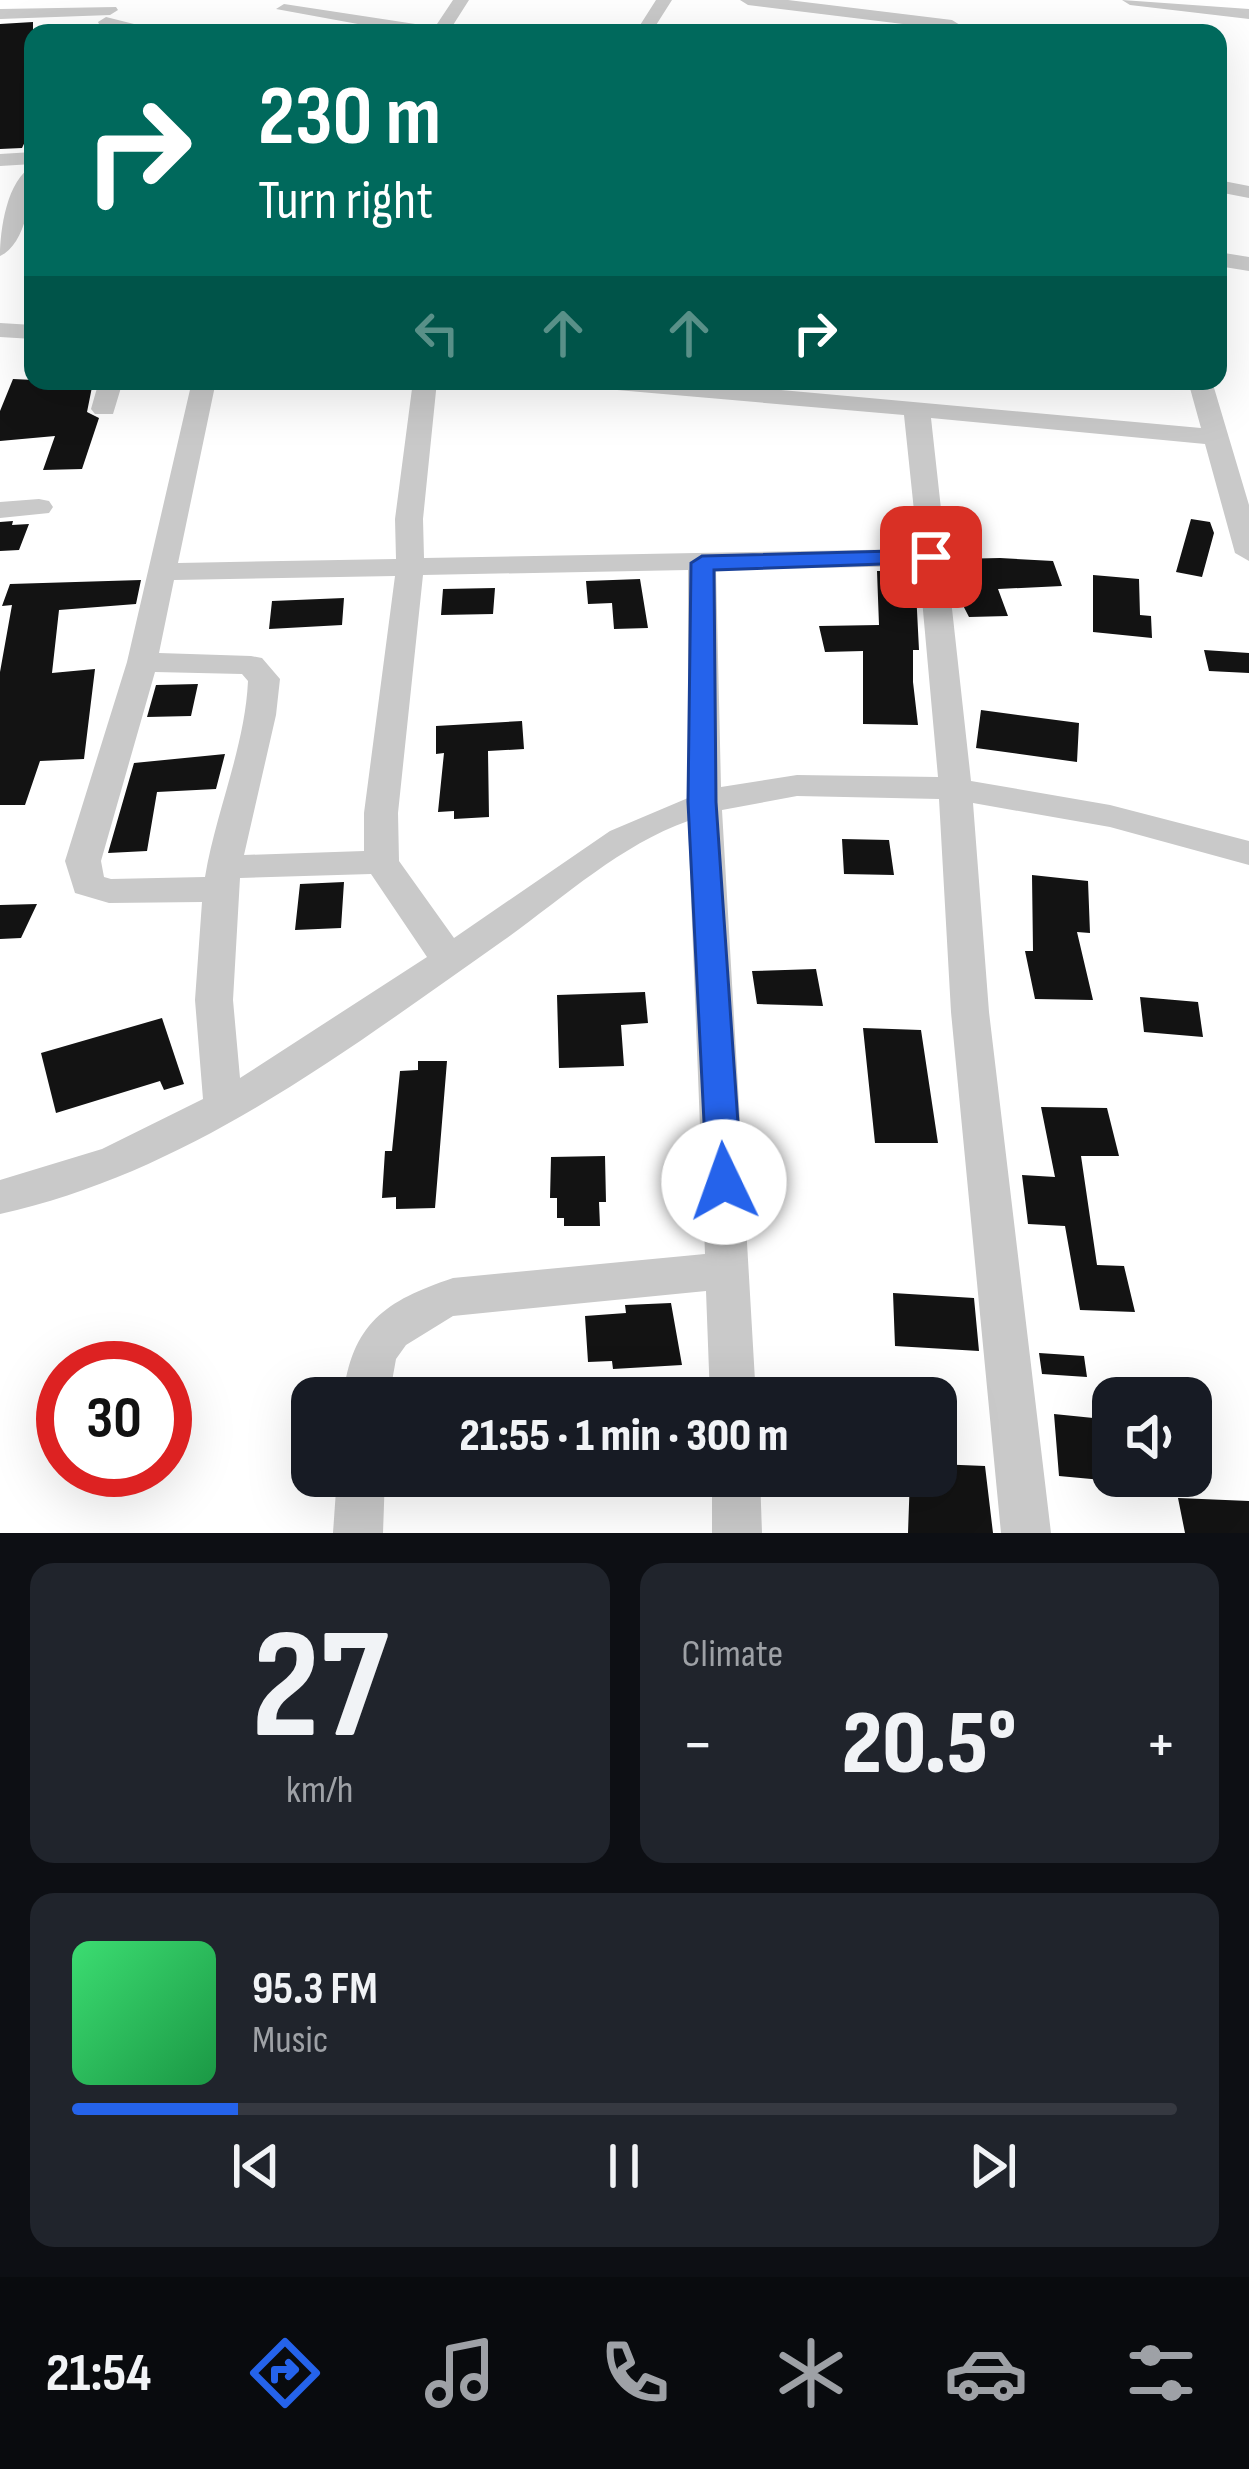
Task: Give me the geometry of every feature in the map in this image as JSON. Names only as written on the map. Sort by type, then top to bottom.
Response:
[{"type":"street","points":[[748,0],[792,12],[940,24]]},
{"type":"street","points":[[1130,0],[1249,14]]},
{"type":"street","points":[[283,10],[379,24]]},
{"type":"street","points":[[0,14],[108,16]]},
{"type":"street","points":[[0,250],[8,210]]},
{"type":"street","points":[[104,410],[109,390]]},
{"type":"street","points":[[203,390],[142,662],[82,861],[83,874],[88,884],[109,891],[381,862]]},
{"type":"street","points":[[424,390],[409,519],[410,567],[393,690],[381,862],[449,960]]},
{"type":"street","points":[[721,390],[1214,437]]},
{"type":"street","points":[[1202,390],[1249,553]]},
{"type":"street","points":[[914,409],[919,418],[975,1058],[1026,1533]]},
{"type":"street","points":[[0,509],[39,507]]},
{"type":"street","points":[[159,572],[931,557]]},
{"type":"street","points":[[702,563],[702,802],[732,1377]]},
{"type":"street","points":[[142,662],[251,665],[264,679],[223,878],[213,1028],[225,1107]]},
{"type":"street","points":[[0,1197],[29,1192],[116,1160],[225,1107],[449,960],[625,836],[742,790],[865,784],[954,790],[1060,806],[1249,853]]},
{"type":"street","points":[[369,1377],[374,1352],[394,1326],[416,1308],[452,1297],[729,1270]]},
{"type":"street","points":[[358,1533],[360,1497]]},
{"type":"street","points":[[736,1497],[737,1533]]},
{"type":"building","points":[[33,22],[24,24],[22,148],[0,149],[0,24]]},
{"type":"building","points":[[13,379],[24,380],[24,390],[91,390],[87,412],[99,418],[82,469],[43,470],[55,436],[0,441],[0,411]]},
{"type":"building","points":[[1191,519],[1210,522],[1214,533],[1202,577],[1176,572]]},
{"type":"building","points":[[13,521],[12,525],[29,524],[19,550],[0,551],[0,522]]},
{"type":"building","points":[[955,559],[1053,561],[1062,586],[998,589],[1008,616],[969,617],[954,588]]},
{"type":"building","points":[[877,571],[915,571],[919,650],[913,650],[913,682],[918,725],[863,724],[863,651],[825,652],[819,626],[879,625]]},
{"type":"building","points":[[1093,575],[1139,579],[1140,615],[1151,616],[1152,638],[1093,632]]},
{"type":"building","points":[[640,579],[648,628],[614,629],[612,603],[588,604],[586,581]]},
{"type":"building","points":[[141,580],[136,604],[59,610],[52,673],[95,669],[84,759],[40,761],[25,805],[0,805],[0,672],[12,605],[2,606],[10,584]]},
{"type":"building","points":[[495,588],[493,614],[441,615],[443,589]]},
{"type":"building","points":[[344,598],[342,625],[269,629],[272,601]]},
{"type":"building","points":[[1204,650],[1249,653],[1249,673],[1209,671]]},
{"type":"building","points":[[198,684],[191,716],[147,717],[156,685]]},
{"type":"building","points":[[981,710],[1079,723],[1077,762],[976,748]]},
{"type":"building","points":[[522,721],[524,749],[488,751],[489,817],[454,819],[454,811],[438,812],[444,753],[436,754],[436,726]]},
{"type":"building","points":[[225,754],[216,789],[157,792],[147,851],[108,853],[134,763]]},
{"type":"building","points":[[842,839],[889,840],[894,875],[844,874]]},
{"type":"building","points":[[1032,875],[1088,881],[1090,933],[1077,932],[1093,1000],[1035,999],[1025,951],[1033,951]]},
{"type":"building","points":[[344,882],[341,928],[295,930],[300,884]]},
{"type":"building","points":[[37,904],[21,938],[0,939],[0,905]]},
{"type":"building","points":[[816,969],[823,1006],[757,1004],[752,971]]},
{"type":"building","points":[[645,992],[648,1023],[621,1025],[624,1066],[559,1068],[557,995]]},
{"type":"building","points":[[1140,997],[1198,1002],[1203,1037],[1144,1032]]},
{"type":"building","points":[[162,1018],[184,1084],[164,1090],[160,1081],[56,1113],[41,1053]]},
{"type":"building","points":[[863,1028],[921,1030],[938,1143],[875,1143]]},
{"type":"building","points":[[418,1061],[447,1061],[435,1208],[396,1209],[396,1197],[382,1198],[385,1151],[392,1151],[400,1071],[418,1070]]},
{"type":"building","points":[[1041,1107],[1107,1108],[1119,1156],[1081,1156],[1097,1265],[1124,1266],[1135,1312],[1080,1310],[1065,1226],[1028,1224],[1022,1175],[1055,1177]]},
{"type":"building","points":[[605,1156],[606,1202],[599,1202],[600,1226],[564,1226],[564,1218],[557,1218],[557,1198],[550,1198],[551,1157]]},
{"type":"building","points":[[893,1293],[974,1298],[979,1351],[895,1346]]},
{"type":"building","points":[[671,1303],[682,1365],[613,1369],[612,1361],[588,1362],[585,1316],[626,1313],[625,1305]]},
{"type":"building","points":[[1039,1353],[1084,1356],[1087,1377],[1042,1374]]},
{"type":"building","points":[[1054,1414],[1092,1418],[1092,1479],[1059,1476]]},
{"type":"building","points":[[957,1465],[985,1466],[993,1533],[908,1533],[909,1497],[957,1497]]},
{"type":"building","points":[[1178,1498],[1249,1501],[1249,1533],[1185,1533]]},
{"type":"route","points":[[724,1182],[702,802],[702,563],[931,557]]}]
